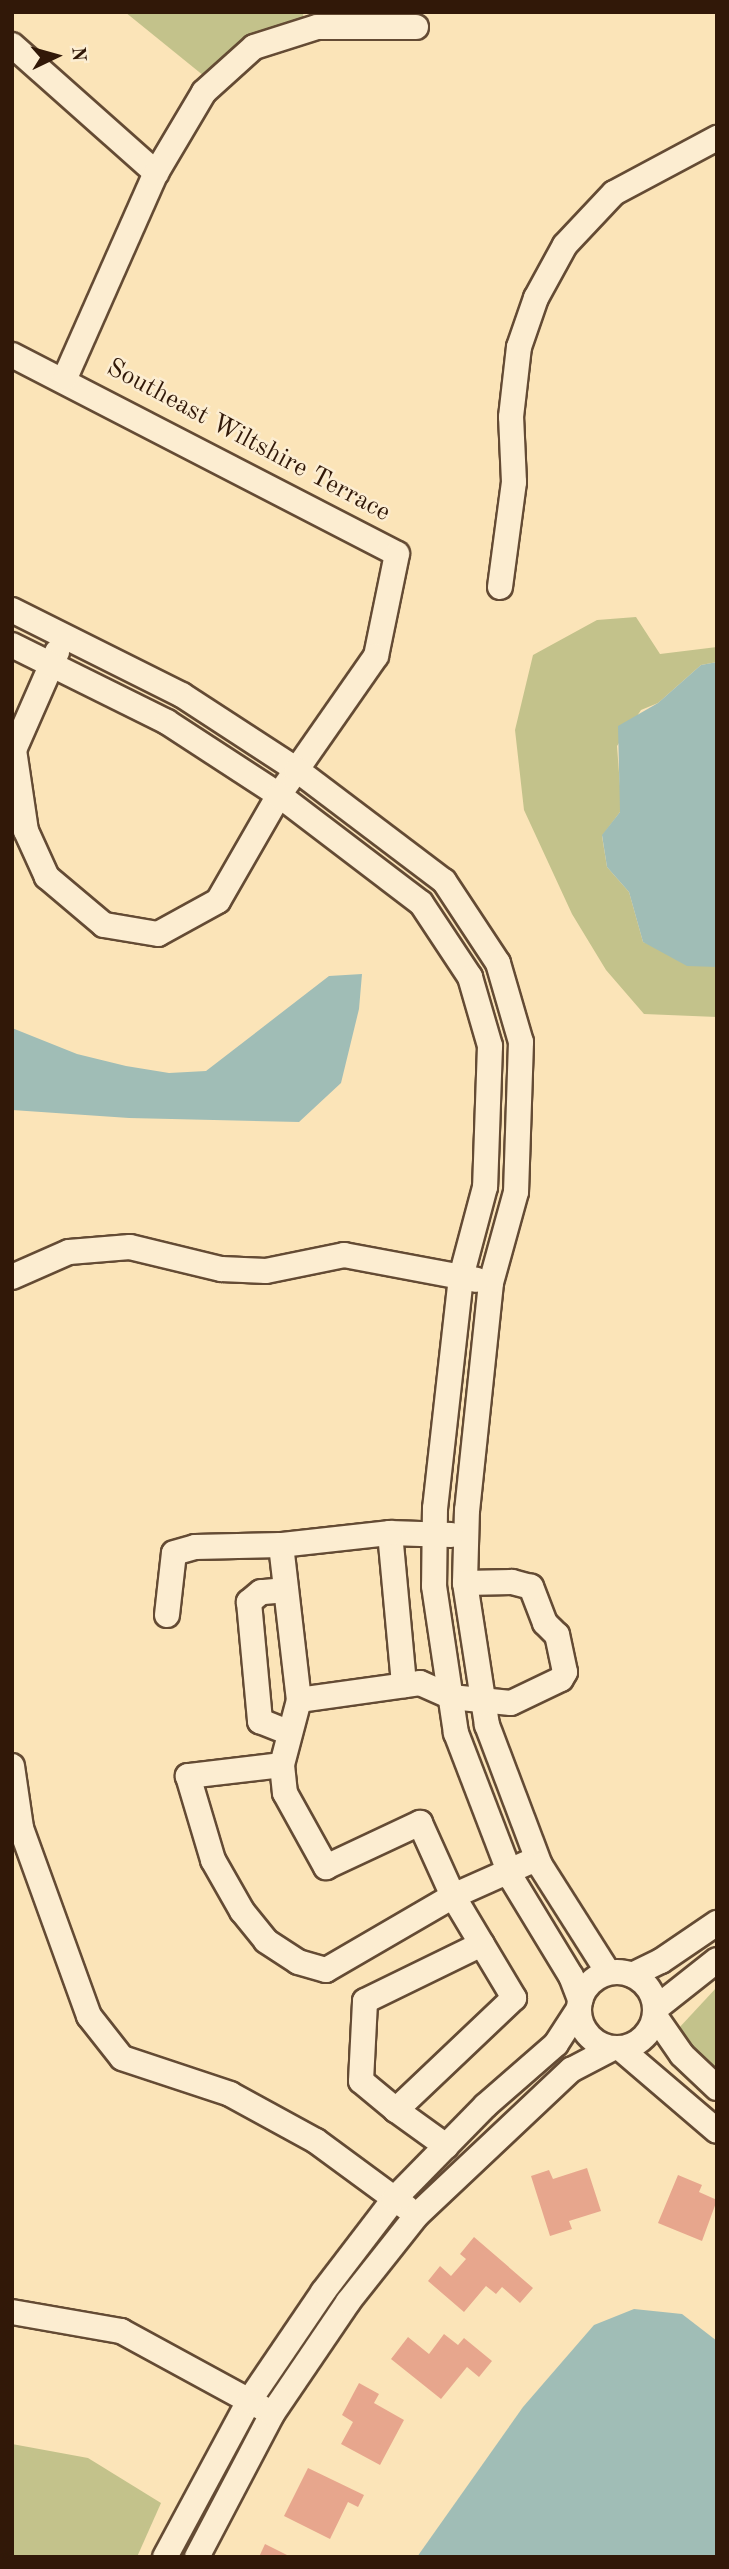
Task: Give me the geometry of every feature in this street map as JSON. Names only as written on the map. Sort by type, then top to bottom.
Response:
[{"type":"street","points":[[65,378],[156,173],[204,92],[254,47],[317,27],[416,27]]},
{"type":"street","points":[[12,45],[156,173]]},
{"type":"street","points":[[500,587],[514,482],[511,416],[519,347],[536,298],[565,245],[614,193],[717,138]]},
{"type":"street","name":"Southeast Wiltshire Terrace","points":[[12,355],[65,378],[397,554],[376,656],[279,795],[218,901],[158,934],[104,925],[47,877],[26,831],[14,750],[65,638]]},
{"type":"street","points":[[12,610],[182,695],[297,769],[444,881],[498,963],[521,1042],[516,1192],[491,1283],[466,1537],[465,1583],[487,1725],[537,1858],[620,1974],[646,1984],[655,2013],[681,2055],[717,2088]]},
{"type":"street","points":[[12,645],[167,722],[279,795],[421,903],[470,976],[490,1046],[485,1187],[461,1277],[435,1534],[434,1586],[456,1733],[509,1872],[571,1976],[587,2035],[616,2049],[717,2131]]},
{"type":"street","points":[[490,1046],[521,1042]]},
{"type":"street","points":[[12,1277],[69,1252],[130,1247],[221,1269],[266,1271],[344,1255],[491,1283]]},
{"type":"street","points":[[167,1615],[174,1553],[195,1547],[281,1545],[390,1533],[466,1537]]},
{"type":"street","points":[[390,1533],[404,1685]]},
{"type":"street","points":[[281,1545],[299,1700],[282,1765],[285,1793],[326,1867],[420,1823],[453,1896],[514,1998],[396,2110]]},
{"type":"street","points":[[299,1700],[420,1683],[451,1696],[484,1702],[511,1703],[561,1679],[565,1672],[557,1635],[545,1623],[531,1587],[512,1582],[465,1583]]},
{"type":"street","points":[[286,1590],[261,1592],[249,1602],[260,1721],[290,1733]]},
{"type":"street","points":[[282,1765],[188,1776],[213,1860],[242,1911],[266,1941],[298,1962],[326,1970],[453,1896],[537,1858]]},
{"type":"street","points":[[12,1766],[17,1830],[89,2017],[122,2058],[230,2094],[316,2141],[417,2216]]},
{"type":"street","points":[[165,2557],[249,2401],[394,2199],[446,2146],[556,2044],[589,1983],[661,1961],[717,1923]]},
{"type":"street","points":[[446,2146],[361,2081],[365,2001],[482,1944]]},
{"type":"street","points":[[197,2557],[272,2414],[348,2302],[417,2216],[571,2070],[646,2036],[655,2013],[717,1960]]},
{"type":"street","points":[[12,2312],[121,2331],[272,2414]]},
{"type":"shaded area","points":[[125,12],[303,12],[304,22],[204,76]]},
{"type":"shaded area","points":[[636,617],[660,654],[717,647],[717,662],[701,665],[658,703],[641,710],[617,746],[620,812],[602,836],[607,867],[629,892],[643,942],[717,967],[717,1017],[644,1014],[606,970],[572,914],[524,810],[515,730],[533,655],[597,620]]},
{"type":"shaded area","points":[[717,1987],[717,2074],[690,2050],[678,2029]]},
{"type":"shaded area","points":[[12,2444],[88,2458],[161,2503],[137,2557],[12,2557]]},
{"type":"water","points":[[717,662],[717,967],[687,966],[643,942],[629,892],[607,867],[602,835],[620,812],[618,726],[658,703],[701,665]]},
{"type":"water","points":[[362,974],[359,1009],[341,1083],[299,1122],[129,1118],[12,1110],[12,1028],[77,1054],[126,1066],[169,1073],[206,1071],[329,976]]},
{"type":"water","points":[[634,2309],[682,2314],[717,2341],[717,2557],[417,2557],[523,2407],[594,2325]]},
{"type":"building","points":[[587,2168],[601,2211],[569,2221],[572,2229],[550,2236],[531,2176],[549,2170],[553,2179]]},
{"type":"building","points":[[678,2175],[702,2185],[699,2192],[717,2200],[702,2241],[658,2223]]},
{"type":"building","points":[[474,2237],[533,2288],[520,2303],[502,2287],[496,2294],[486,2286],[464,2312],[428,2281],[440,2266],[451,2276],[466,2259],[460,2254]]},
{"type":"building","points":[[444,2334],[458,2345],[464,2338],[492,2361],[479,2377],[467,2367],[441,2399],[391,2359],[408,2337],[429,2354]]},
{"type":"building","points":[[359,2383],[379,2394],[374,2403],[404,2420],[380,2465],[341,2444],[353,2422],[342,2415]]},
{"type":"building","points":[[308,2468],[364,2495],[358,2507],[348,2502],[330,2539],[284,2516]]},
{"type":"building","points":[[265,2544],[291,2557],[259,2557]]}]
